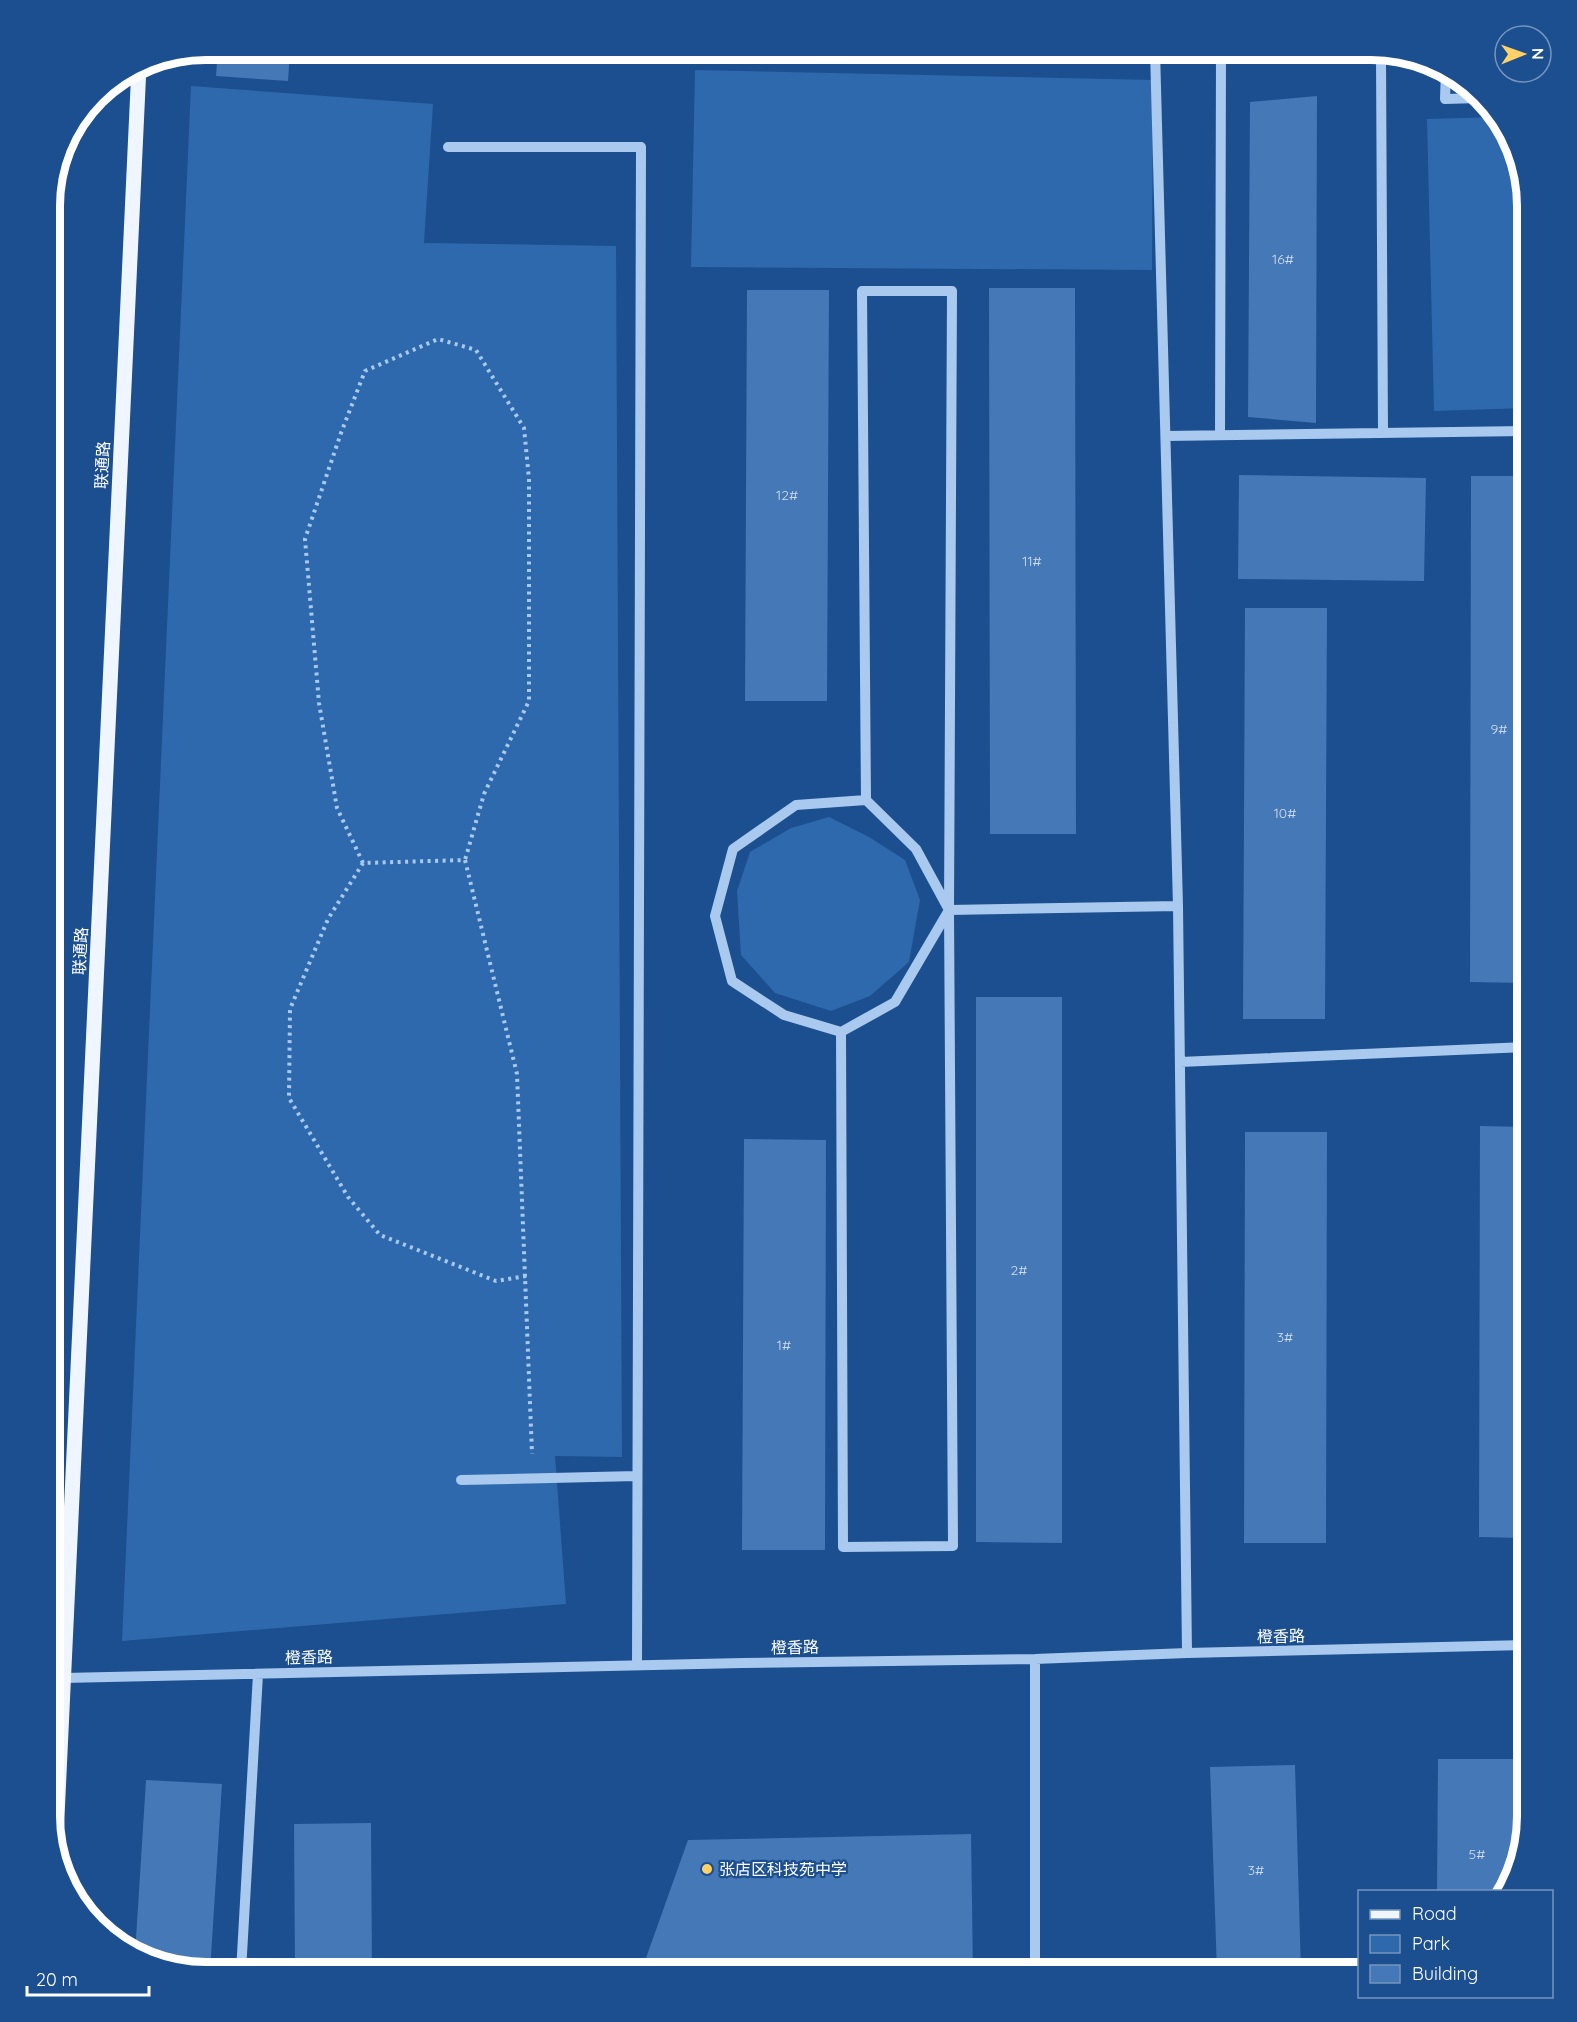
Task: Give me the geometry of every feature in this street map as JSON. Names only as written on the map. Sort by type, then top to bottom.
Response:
[{"type":"main road","name":"联通路","points":[[60,1747],[138,77]]},
{"type":"street","points":[[1155,60],[1178,906],[1187,1653]]},
{"type":"street","points":[[1220,435],[1221,60]]},
{"type":"street","points":[[1381,60],[1383,433]]},
{"type":"street","points":[[1446,81],[1445,99],[1469,98]]},
{"type":"street","points":[[448,147],[641,147],[637,1665]]},
{"type":"street","points":[[841,1032],[843,1547],[953,1546],[949,910],[952,291],[862,291],[866,800],[916,849],[949,910]]},
{"type":"street","points":[[1166,436],[1517,431]]},
{"type":"street","points":[[866,800],[796,805],[733,849],[715,916],[732,981],[784,1015],[841,1032],[895,1002],[949,910]]},
{"type":"street","points":[[949,910],[1178,906]]},
{"type":"street","points":[[1180,1062],[1517,1047]]},
{"type":"street","points":[[461,1480],[637,1476]]},
{"type":"street","name":"橙香路","points":[[63,1678],[1035,1659],[1517,1645]]},
{"type":"street","points":[[1035,1659],[1035,1962]]},
{"type":"street","points":[[242,1962],[258,1674]]},
{"type":"path","points":[[363,863],[337,808],[319,703],[305,538],[365,371],[438,339],[476,350],[524,428],[529,479],[529,701],[484,794],[465,860],[517,1074],[532,1478]]},
{"type":"path","points":[[363,863],[465,860]]},
{"type":"path","points":[[363,863],[328,919],[290,1009],[289,1098],[348,1197],[380,1235],[496,1281],[525,1276]]},
{"type":"green space","points":[[695,70],[1153,80],[1152,270],[691,267]]},
{"type":"green space","points":[[191,86],[433,104],[424,243],[616,246],[622,1457],[555,1456],[566,1604],[122,1641]]},
{"type":"green space","points":[[1487,117],[1502,141],[1512,168],[1517,206],[1517,408],[1434,411],[1427,119]]},
{"type":"green space","points":[[829,817],[869,837],[905,860],[920,900],[909,962],[870,996],[831,1011],[775,993],[741,955],[737,891],[750,852],[791,828]]},
{"type":"building","points":[[217,60],[289,60],[288,81],[216,76]]},
{"type":"building","points":[[994,60],[1059,60],[1059,63]]},
{"type":"building","points":[[1317,96],[1316,423],[1248,417],[1250,102]]},
{"type":"building","points":[[989,288],[1075,288],[1076,834],[990,834]]},
{"type":"building","points":[[747,290],[829,290],[827,701],[745,701]]},
{"type":"building","points":[[1239,475],[1426,478],[1424,581],[1238,579]]},
{"type":"building","points":[[1471,476],[1517,476],[1517,983],[1470,982]]},
{"type":"building","points":[[1245,608],[1327,608],[1325,1019],[1243,1019]]},
{"type":"building","points":[[976,997],[1062,997],[1062,1543],[976,1542]]},
{"type":"building","points":[[1480,1126],[1517,1127],[1517,1538],[1479,1537]]},
{"type":"building","points":[[1245,1132],[1327,1132],[1326,1543],[1244,1543]]},
{"type":"building","points":[[744,1139],[826,1140],[825,1550],[742,1550]]},
{"type":"building","points":[[1438,1759],[1517,1759],[1516,1835],[1502,1881],[1496,1890],[1437,1890]]},
{"type":"building","points":[[1295,1765],[1301,1962],[1217,1962],[1210,1767]]},
{"type":"building","points":[[146,1780],[222,1784],[211,1962],[168,1957],[136,1944]]},
{"type":"building","points":[[371,1823],[372,1962],[295,1962],[294,1824]]},
{"type":"building","points":[[971,1834],[973,1962],[645,1962],[688,1840]]},
{"type":"place","name":"张店区科技苑中学","points":[[707,1869]]}]
